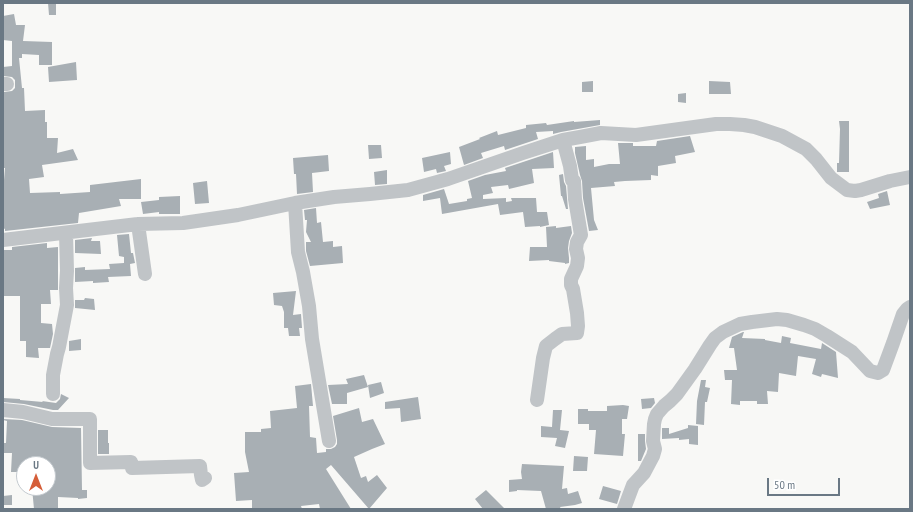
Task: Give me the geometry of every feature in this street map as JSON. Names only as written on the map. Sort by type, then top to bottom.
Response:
[{"type":"street","points":[[3,240],[138,224],[183,223],[238,215],[295,203],[334,197],[408,190],[448,179],[563,140],[601,133],[636,135],[700,126],[730,124],[744,125],[768,130],[782,136],[806,150],[816,159],[832,178],[847,190],[861,190],[890,181],[910,177]]},
{"type":"street","points":[[537,400],[546,346],[554,338],[562,334],[577,333],[578,326],[571,279],[577,266],[578,258],[576,248],[577,242],[581,235],[575,199],[574,181],[572,180],[563,140]]},
{"type":"street","points":[[295,203],[298,252],[309,306],[312,339],[329,441]]},
{"type":"street","points":[[138,224],[144,274]]},
{"type":"street","points":[[53,394],[56,354],[59,347],[67,305],[66,233]]},
{"type":"street","points":[[624,509],[633,485],[644,473],[653,456],[655,449],[653,440],[654,424],[657,414],[674,398],[715,338],[723,332],[740,324],[766,320],[777,319],[793,322],[815,330],[846,348],[852,352],[870,371],[878,373],[883,370],[902,314],[910,307]]},
{"type":"street","points":[[3,410],[23,412],[52,418],[90,419],[90,463],[131,462],[132,468],[200,466],[202,480],[205,478]]},
{"type":"building","points":[[48,3],[56,3],[56,15],[49,15]]},
{"type":"building","points":[[14,14],[16,25],[25,25],[23,41],[52,42],[52,65],[39,65],[39,55],[22,54],[22,58],[19,58],[22,88],[24,88],[25,111],[45,110],[47,138],[58,138],[57,153],[73,149],[78,160],[42,165],[44,177],[29,179],[30,193],[60,192],[60,194],[90,192],[90,185],[141,179],[141,199],[119,199],[121,206],[79,213],[78,223],[5,231],[3,228],[5,168],[3,168],[3,100],[4,92],[12,91],[15,88],[15,80],[12,77],[3,76],[3,67],[12,66],[12,41],[3,40],[3,16]]},
{"type":"building","points":[[76,62],[77,80],[49,82],[48,67]]},
{"type":"building","points":[[593,81],[593,92],[582,92],[582,82]]},
{"type":"building","points":[[709,81],[730,82],[731,94],[709,94]]},
{"type":"building","points":[[686,93],[686,103],[678,102],[678,94]]},
{"type":"building","points":[[600,120],[600,125],[553,134],[553,131],[536,132],[538,139],[505,150],[504,146],[481,153],[483,158],[464,165],[459,147],[497,131],[498,135],[526,128],[526,125],[546,123],[547,125],[574,121]]},
{"type":"building","points":[[839,121],[849,121],[849,172],[837,172],[837,163],[839,163]]},
{"type":"building","points":[[690,136],[695,152],[675,156],[676,163],[658,166],[658,176],[651,175],[651,180],[614,182],[615,186],[591,188],[594,220],[598,230],[589,231],[583,198],[582,181],[575,153],[575,147],[586,146],[586,160],[594,159],[594,167],[609,164],[620,164],[618,143],[633,143],[633,146],[656,146],[657,141]]},
{"type":"building","points":[[368,145],[381,145],[382,158],[369,159]]},
{"type":"building","points":[[450,152],[451,164],[444,166],[446,171],[437,173],[436,169],[424,172],[422,158]]},
{"type":"building","points":[[553,152],[554,168],[532,169],[534,183],[509,189],[508,185],[491,187],[493,193],[483,195],[483,199],[506,198],[506,202],[512,201],[511,198],[536,198],[537,212],[547,212],[549,225],[540,227],[525,227],[523,212],[500,215],[498,204],[442,214],[440,198],[423,201],[423,195],[444,189],[449,204],[467,201],[467,199],[472,198],[468,181],[485,175],[506,171],[505,168]]},
{"type":"building","points":[[328,155],[329,171],[312,173],[313,192],[297,194],[296,174],[294,174],[293,158]]},
{"type":"building","points":[[387,170],[387,184],[375,185],[374,172]]},
{"type":"building","points":[[563,174],[566,186],[568,209],[566,209],[561,196],[559,175]]},
{"type":"building","points":[[207,181],[209,203],[195,204],[193,183]]},
{"type":"building","points":[[887,191],[890,205],[870,209],[867,202],[879,198],[878,194]]},
{"type":"building","points":[[180,196],[180,214],[159,214],[159,212],[143,214],[141,202],[159,200],[159,197]]},
{"type":"building","points":[[316,208],[317,223],[321,222],[323,242],[333,241],[333,247],[342,246],[343,263],[310,266],[306,251],[306,242],[311,242],[306,232],[307,220],[305,220],[304,210]]},
{"type":"building","points":[[556,226],[556,228],[571,226],[572,233],[568,248],[569,263],[565,264],[549,260],[529,261],[530,247],[547,247],[546,227]]},
{"type":"building","points":[[129,234],[131,253],[133,253],[135,263],[130,264],[131,276],[108,277],[109,282],[75,282],[75,268],[85,267],[85,270],[110,269],[109,264],[124,263],[124,257],[119,256],[117,235]]},
{"type":"building","points":[[92,238],[91,241],[100,241],[101,254],[75,253],[75,240]]},
{"type":"building","points":[[47,243],[47,248],[58,247],[58,290],[50,290],[51,304],[41,304],[41,323],[52,324],[53,334],[50,348],[38,348],[39,358],[26,357],[26,341],[20,341],[20,296],[3,296],[3,250],[12,250],[12,247]]},
{"type":"building","points":[[296,291],[293,315],[301,314],[302,328],[299,328],[300,336],[289,336],[288,328],[284,328],[284,312],[282,306],[274,305],[273,293]]},
{"type":"building","points":[[85,298],[94,299],[95,310],[75,308],[75,300],[84,300]]},
{"type":"building","points":[[743,332],[742,338],[765,339],[781,343],[782,336],[791,338],[790,343],[821,349],[822,343],[836,352],[838,378],[822,374],[821,377],[812,374],[816,359],[798,356],[796,376],[779,373],[778,392],[767,391],[768,404],[757,404],[757,401],[740,401],[740,405],[731,404],[732,380],[725,380],[724,370],[737,370],[734,348],[729,348],[732,337]]},
{"type":"building","points":[[81,339],[81,350],[69,351],[69,341]]},
{"type":"building","points":[[364,375],[368,387],[347,393],[347,404],[332,404],[328,385],[348,384],[346,379]]},
{"type":"building","points":[[701,380],[706,380],[705,387],[710,388],[707,402],[705,402],[704,425],[696,424],[697,401]]},
{"type":"building","points":[[381,382],[384,393],[370,398],[368,385]]},
{"type":"building","points":[[311,384],[313,406],[309,406],[310,437],[316,438],[317,453],[326,452],[326,449],[331,449],[337,444],[333,416],[359,408],[362,422],[373,419],[385,444],[354,457],[361,478],[366,476],[368,482],[377,475],[387,488],[369,509],[331,465],[326,469],[351,509],[320,509],[319,504],[301,506],[302,509],[252,509],[252,500],[236,501],[234,473],[249,472],[245,452],[245,432],[261,432],[261,429],[271,428],[270,411],[297,408],[295,386]]},
{"type":"building","points":[[61,394],[69,398],[58,410],[3,402],[3,398],[56,403],[60,399]]},
{"type":"building","points":[[418,397],[421,419],[401,422],[400,408],[385,409],[385,402]]},
{"type":"building","points":[[654,398],[655,403],[651,408],[642,409],[641,399]]},
{"type":"building","points":[[607,406],[629,406],[627,419],[622,419],[622,434],[625,434],[623,456],[594,454],[596,430],[589,430],[589,424],[578,424],[578,409],[588,409],[588,411],[607,411]]},
{"type":"building","points":[[553,410],[562,410],[560,430],[569,431],[565,448],[555,446],[557,438],[541,437],[541,426],[552,427]]},
{"type":"building","points":[[3,420],[22,420],[52,427],[81,428],[82,490],[87,490],[87,498],[78,499],[58,497],[58,509],[34,509],[33,496],[56,496],[56,456],[16,456],[16,472],[11,472],[12,453],[3,453],[3,443],[6,443],[7,421]]},
{"type":"building","points":[[688,425],[698,426],[698,445],[689,444],[689,439],[662,439],[662,428],[669,428],[669,434],[688,428]]},
{"type":"building","points":[[98,430],[108,430],[109,454],[98,454]]},
{"type":"building","points":[[638,434],[645,434],[646,449],[641,461],[638,461]]},
{"type":"building","points":[[574,456],[588,457],[587,471],[573,471]]},
{"type":"building","points":[[522,464],[564,466],[562,489],[567,488],[568,494],[578,491],[582,503],[560,507],[561,509],[546,509],[541,491],[517,490],[509,492],[509,480],[522,479]]},
{"type":"building","points":[[603,486],[621,491],[617,504],[599,499]]},
{"type":"building","points":[[486,490],[505,509],[483,509],[475,499]]},
{"type":"building","points":[[12,495],[12,505],[3,505],[3,496]]}]
